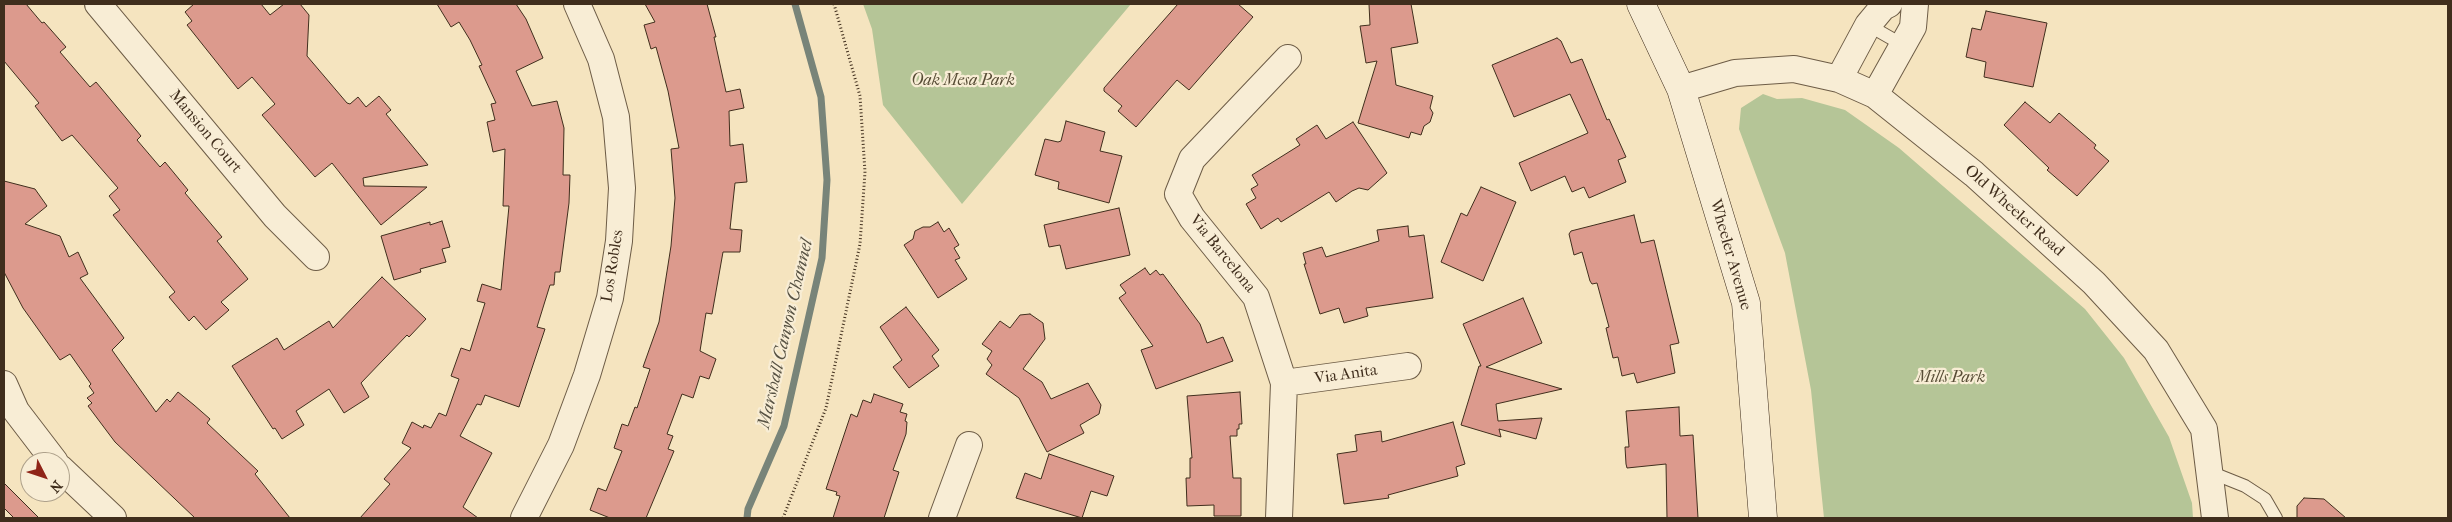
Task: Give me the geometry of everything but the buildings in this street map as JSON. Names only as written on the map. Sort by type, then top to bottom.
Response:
[{"type":"main road","name":"Wheeler Avenue","points":[[1641,4],[1681,89],[1746,303],[1763,518]]},
{"type":"street","name":"Mansion Court","points":[[98,4],[276,216],[316,258]]},
{"type":"street","name":"Los Robles","points":[[524,518],[561,445],[587,375],[610,298],[619,241],[622,188],[616,117],[602,58],[577,4]]},
{"type":"street","points":[[1839,79],[1868,25],[1889,4]]},
{"type":"street","points":[[1874,95],[1913,27],[1915,4]]},
{"type":"street","name":"Via Barcelona","points":[[1279,518],[1284,383],[1256,297],[1192,218],[1178,194],[1192,160],[1288,58]]},
{"type":"street","name":"Old Wheeler Road","points":[[1681,89],[1735,73],[1794,69],[1839,79],[1874,95],[1981,180],[2094,283],[2156,350],[2204,429],[2215,518]]},
{"type":"street","name":"Via Anita","points":[[1284,383],[1408,366]]},
{"type":"street","points":[[4,384],[16,411],[47,452]]},
{"type":"street","points":[[942,518],[969,445]]},
{"type":"street","points":[[70,477],[113,518]]},
{"type":"lane","points":[[1868,25],[1904,45]]},
{"type":"lane","points":[[2210,472],[2245,486],[2265,499],[2276,518]]},
{"type":"path","points":[[783,518],[826,408],[860,244],[866,172],[860,96],[834,4]]},
{"type":"green space","name":"Oak Mesa Park","points":[[863,4],[1131,4],[962,204],[883,105],[872,29]]},
{"type":"green space","name":"Mills Park","points":[[1763,94],[1777,99],[1802,98],[1845,110],[1899,148],[2085,309],[2124,358],[2169,437],[2192,503],[2193,518],[1824,518],[1811,390],[1785,253],[1739,129],[1741,108]]},
{"type":"waterway","name":"Marshall Canyon Channel","points":[[747,518],[748,509],[784,426],[822,258],[827,180],[821,97],[795,4]]}]
